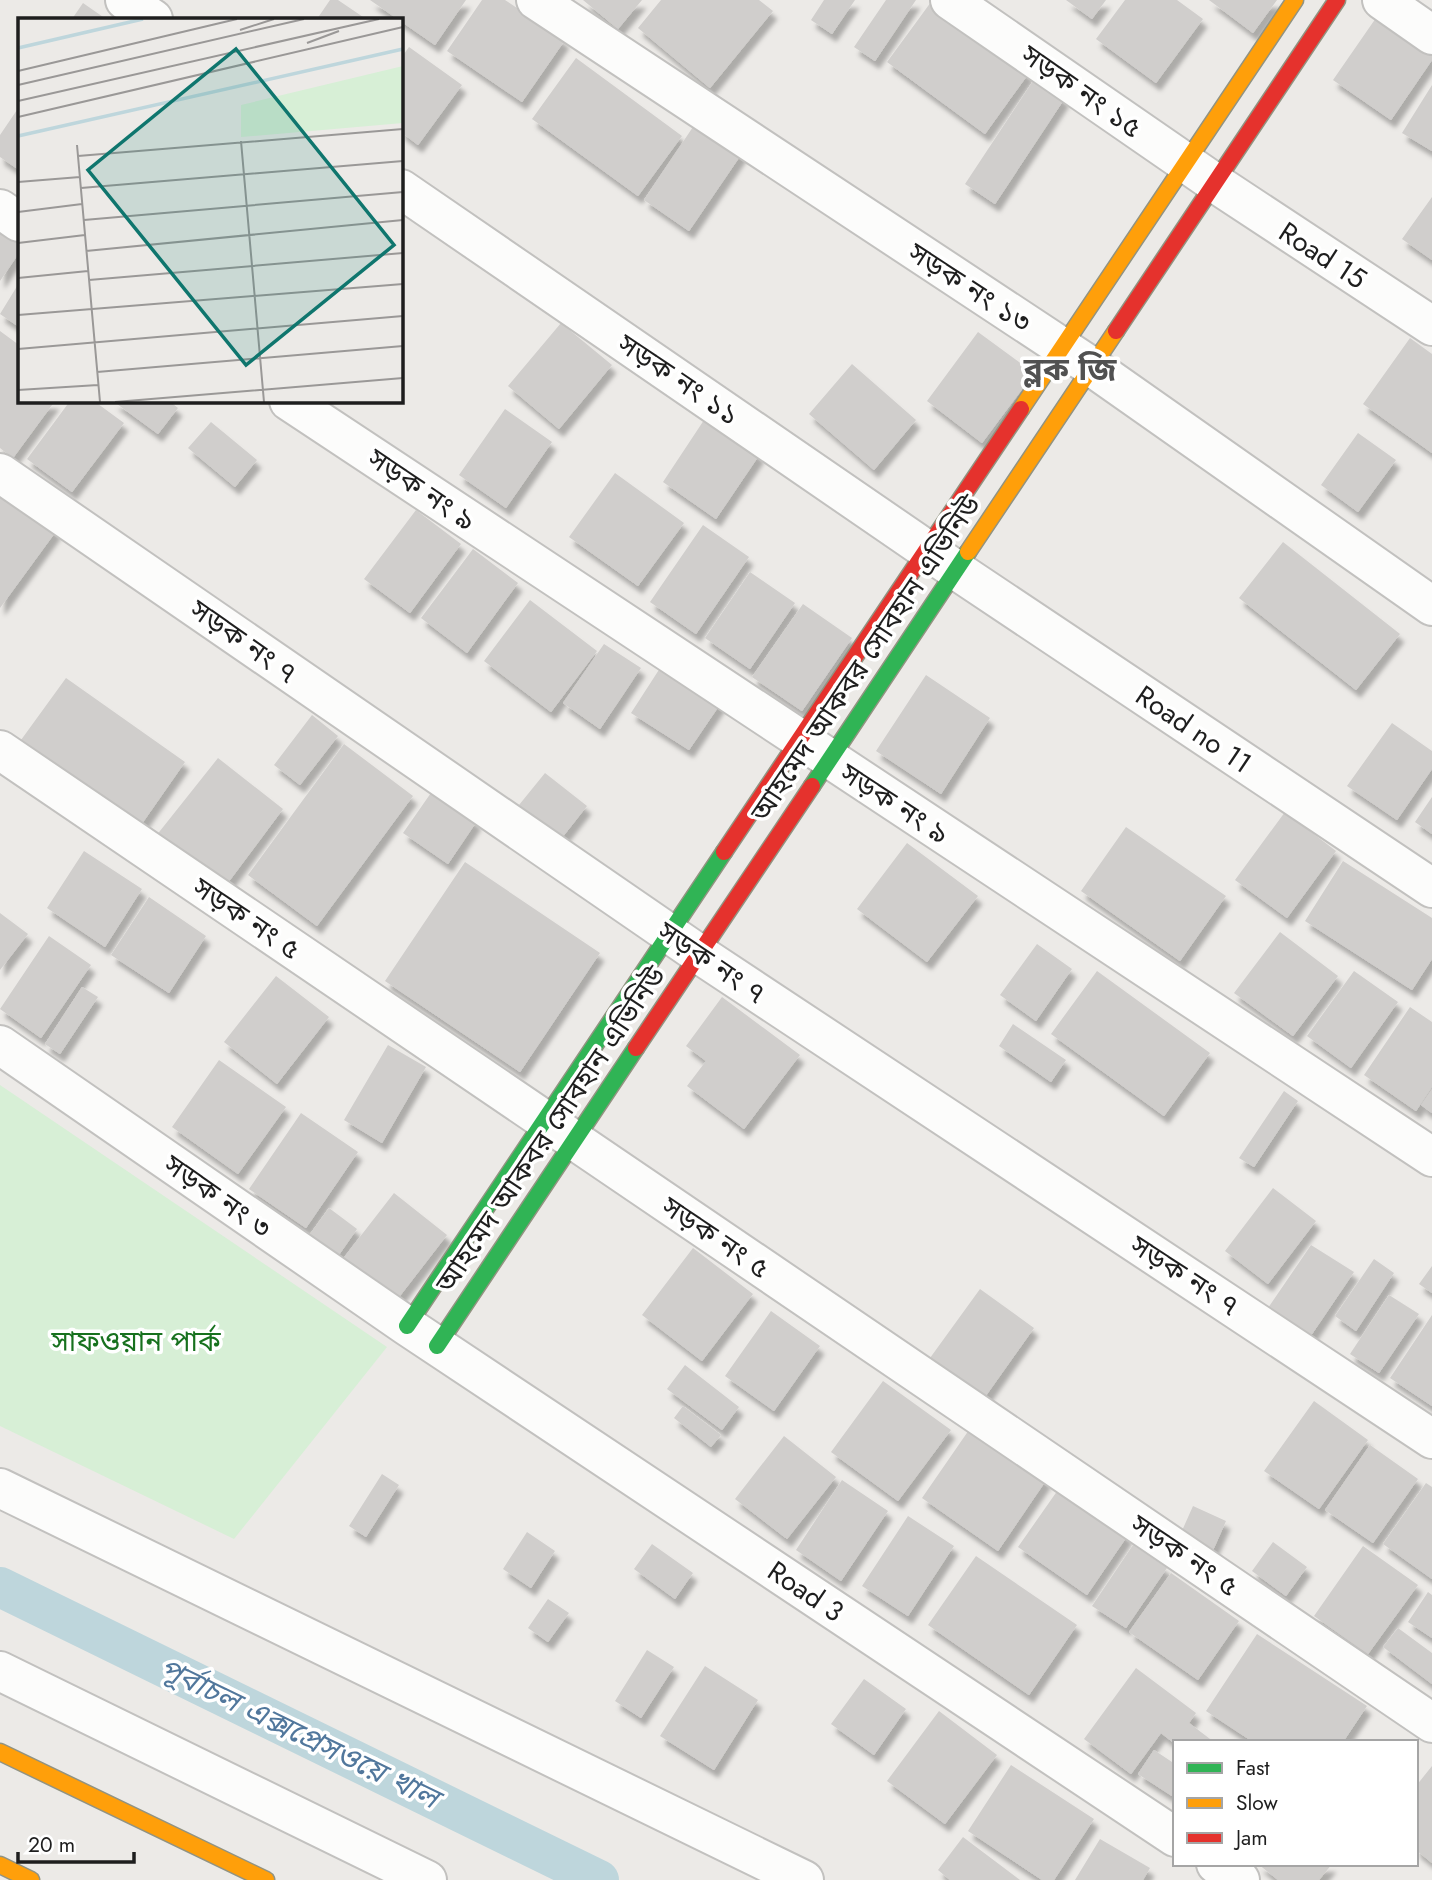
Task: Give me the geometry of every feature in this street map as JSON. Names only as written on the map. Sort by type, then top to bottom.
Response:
[{"type":"main road","name":"আহমেদ আকবর সোবহান এভিনিউ","points":[[422,1336],[1200,173],[1295,0]]},
{"type":"main road","name":"আহমেদ আকবর সোবহান এভিনিউ","points":[[422,1336],[1200,173],[1338,0]]},
{"type":"main road","points":[[0,1752],[266,1880]]},
{"type":"main road","points":[[0,1758],[23,1763]]},
{"type":"main road","points":[[0,1865],[31,1880]]},
{"type":"street","points":[[125,0],[152,18]]},
{"type":"street","name":"সড়ক নং ১৩","points":[[536,0],[1077,358],[1432,606]]},
{"type":"street","name":"সড়ক নং ১৫","points":[[950,0],[1200,173]]},
{"type":"street","points":[[1382,0],[1432,35]]},
{"type":"street","name":"Road 15","points":[[1200,173],[1432,326]]},
{"type":"street","name":"সড়ক নং ১১","points":[[402,190],[942,559]]},
{"type":"street","points":[[0,209],[18,221]]},
{"type":"street","name":"সড়ক নং ৯","points":[[291,402],[1432,1157]]},
{"type":"street","name":"সড়ক নং ৭","points":[[0,473],[684,944],[1432,1439]]},
{"type":"street","name":"Road no 11","points":[[942,559],[1432,888]]},
{"type":"street","name":"সড়ক নং ৫","points":[[0,750],[1432,1723]]},
{"type":"street","name":"সড়ক নং ৩","points":[[0,1045],[422,1336]]},
{"type":"street","name":"Road 3","points":[[422,1336],[1173,1836]]},
{"type":"street","points":[[0,1488],[804,1880]]},
{"type":"street","points":[[0,1671],[427,1880]]},
{"type":"street","points":[[1219,1866],[1240,1880]]},
{"type":"green space","name":"সাফওয়ান পার্ক","points":[[0,1085],[387,1347],[234,1539],[0,1426]]},
{"type":"building","points":[[330,0],[338,0],[365,18],[318,18]]},
{"type":"building","points":[[370,0],[466,0],[435,45],[402,22],[402,18],[396,18]]},
{"type":"building","points":[[482,0],[505,0],[565,40],[522,102],[447,51]]},
{"type":"building","points":[[583,0],[642,0],[618,29]]},
{"type":"building","points":[[661,0],[759,0],[773,11],[710,88],[638,28]]},
{"type":"building","points":[[824,0],[855,0],[832,34],[811,20]]},
{"type":"building","points":[[886,0],[916,0],[875,61],[854,47]]},
{"type":"building","points":[[1066,0],[1106,0],[1092,19]]},
{"type":"building","points":[[1125,0],[1177,0],[1203,19],[1156,83],[1096,39]]},
{"type":"building","points":[[1209,0],[1277,0],[1253,33]]},
{"type":"building","points":[[931,2],[1029,73],[985,134],[887,62]]},
{"type":"building","points":[[83,3],[105,18],[73,18]]},
{"type":"building","points":[[1378,15],[1432,53],[1432,60],[1391,120],[1333,80]]},
{"type":"building","points":[[409,47],[462,85],[418,145],[402,133],[402,57]]},
{"type":"building","points":[[576,58],[682,136],[638,196],[532,119]]},
{"type":"building","points":[[1035,78],[1065,98],[995,204],[965,184]]},
{"type":"building","points":[[1432,85],[1432,151],[1402,133]]},
{"type":"building","points":[[18,108],[18,169],[0,157],[0,135]]},
{"type":"building","points":[[699,118],[745,149],[689,231],[644,200]]},
{"type":"building","points":[[1432,197],[1432,260],[1402,239]]},
{"type":"building","points":[[0,221],[18,234],[18,254],[0,281]]},
{"type":"building","points":[[18,285],[18,326],[0,314]]},
{"type":"building","points":[[561,323],[612,365],[559,429],[508,386]]},
{"type":"building","points":[[0,331],[18,344],[18,402],[54,402],[13,458],[0,448]]},
{"type":"building","points":[[978,332],[1034,373],[982,443],[927,401]]},
{"type":"building","points":[[1410,338],[1432,354],[1432,453],[1363,404]]},
{"type":"building","points":[[852,364],[916,420],[874,470],[809,414]]},
{"type":"building","points":[[69,402],[95,402],[124,423],[72,492],[27,459]]},
{"type":"building","points":[[114,402],[170,402],[178,408],[158,434]]},
{"type":"building","points":[[505,409],[552,442],[506,508],[459,475]]},
{"type":"building","points":[[706,417],[760,454],[716,519],[663,482]]},
{"type":"building","points":[[211,422],[257,460],[235,487],[188,448]]},
{"type":"building","points":[[1358,433],[1396,460],[1358,512],[1321,485]]},
{"type":"building","points":[[615,473],[684,523],[638,586],[569,537]]},
{"type":"building","points":[[0,488],[57,530],[0,608]]},
{"type":"building","points":[[416,510],[461,544],[410,613],[364,579]]},
{"type":"building","points":[[703,525],[749,557],[696,634],[650,602]]},
{"type":"building","points":[[1283,542],[1400,634],[1356,690],[1239,598]]},
{"type":"building","points":[[473,549],[518,583],[467,653],[421,618]]},
{"type":"building","points":[[750,572],[795,603],[750,669],[705,638]]},
{"type":"building","points":[[530,600],[597,651],[551,712],[484,661]]},
{"type":"building","points":[[803,604],[852,638],[802,711],[752,677]]},
{"type":"building","points":[[604,644],[641,668],[600,729],[563,703]]},
{"type":"building","points":[[664,662],[723,700],[689,750],[631,713]]},
{"type":"building","points":[[926,675],[990,718],[941,794],[876,751]]},
{"type":"building","points":[[66,678],[185,762],[141,825],[21,740]]},
{"type":"building","points":[[312,715],[338,736],[300,785],[274,765]]},
{"type":"building","points":[[1392,723],[1432,751],[1432,769],[1397,820],[1347,786]]},
{"type":"building","points":[[344,744],[413,796],[317,926],[248,875]]},
{"type":"building","points":[[218,758],[283,809],[221,892],[152,841]]},
{"type":"building","points":[[545,773],[587,806],[561,839],[519,805]]},
{"type":"building","points":[[433,790],[477,821],[448,864],[403,833]]},
{"type":"building","points":[[1432,797],[1432,834],[1415,822]]},
{"type":"building","points":[[1285,812],[1336,851],[1287,918],[1235,880]]},
{"type":"building","points":[[1126,827],[1226,896],[1180,961],[1081,891]]},
{"type":"building","points":[[907,843],[978,896],[927,962],[857,909]]},
{"type":"building","points":[[84,851],[142,889],[105,947],[47,908]]},
{"type":"building","points":[[1343,861],[1432,918],[1432,959],[1412,990],[1305,921]]},
{"type":"building","points":[[465,862],[600,953],[520,1072],[385,981]]},
{"type":"building","points":[[149,897],[206,936],[169,993],[111,955]]},
{"type":"building","points":[[0,913],[28,934],[0,970]]},
{"type":"building","points":[[1280,932],[1338,976],[1293,1036],[1234,993]]},
{"type":"building","points":[[49,936],[91,965],[41,1038],[0,1009]]},
{"type":"building","points":[[1037,944],[1072,969],[1036,1021],[1000,995]]},
{"type":"building","points":[[1097,971],[1210,1053],[1164,1116],[1051,1034]]},
{"type":"building","points":[[1354,971],[1398,1002],[1351,1068],[1307,1036]]},
{"type":"building","points":[[276,976],[329,1017],[277,1084],[224,1042]]},
{"type":"building","points":[[82,987],[98,997],[60,1054],[45,1044]]},
{"type":"building","points":[[722,997],[800,1055],[744,1129],[687,1086],[706,1061],[686,1046]]},
{"type":"building","points":[[1410,1007],[1432,1022],[1432,1087],[1416,1111],[1364,1075]]},
{"type":"building","points":[[1013,1024],[1066,1060],[1051,1082],[999,1046]]},
{"type":"building","points":[[388,1045],[426,1067],[382,1143],[344,1120]]},
{"type":"building","points":[[219,1060],[286,1107],[238,1174],[172,1127]]},
{"type":"building","points":[[1432,1089],[1432,1113],[1421,1105]]},
{"type":"building","points":[[1284,1091],[1298,1101],[1254,1167],[1239,1158]]},
{"type":"building","points":[[301,1113],[358,1152],[306,1228],[249,1189]]},
{"type":"building","points":[[1273,1188],[1316,1221],[1268,1284],[1225,1251]]},
{"type":"building","points":[[394,1193],[447,1235],[396,1301],[342,1260]]},
{"type":"building","points":[[329,1208],[357,1229],[334,1262],[305,1241]]},
{"type":"building","points":[[1311,1245],[1354,1272],[1310,1337],[1268,1308]]},
{"type":"building","points":[[693,1248],[753,1294],[702,1361],[642,1315]]},
{"type":"building","points":[[1374,1259],[1394,1273],[1356,1331],[1335,1316]]},
{"type":"building","points":[[1432,1266],[1432,1293],[1419,1284]]},
{"type":"building","points":[[980,1289],[1034,1328],[985,1397],[930,1358]]},
{"type":"building","points":[[1389,1295],[1419,1314],[1379,1373],[1350,1354]]},
{"type":"building","points":[[771,1311],[820,1346],[774,1411],[725,1376]]},
{"type":"building","points":[[1432,1315],[1432,1406],[1390,1378]]},
{"type":"building","points":[[685,1365],[739,1407],[722,1430],[667,1389]]},
{"type":"building","points":[[883,1381],[951,1430],[898,1501],[831,1452]]},
{"type":"building","points":[[1314,1401],[1368,1440],[1319,1509],[1264,1471]]},
{"type":"building","points":[[683,1406],[721,1435],[711,1447],[674,1418]]},
{"type":"building","points":[[971,1427],[1047,1479],[998,1551],[922,1498]]},
{"type":"building","points":[[784,1436],[836,1477],[787,1539],[735,1499]]},
{"type":"building","points":[[1370,1445],[1418,1479],[1373,1543],[1325,1510]]},
{"type":"building","points":[[382,1474],[399,1485],[366,1537],[349,1526]]},
{"type":"building","points":[[842,1480],[888,1511],[841,1581],[796,1550]]},
{"type":"building","points":[[1426,1483],[1432,1487],[1432,1579],[1383,1544]]},
{"type":"building","points":[[1060,1487],[1128,1535],[1087,1595],[1018,1547]]},
{"type":"building","points":[[1193,1506],[1226,1521],[1210,1557],[1177,1542]]},
{"type":"building","points":[[908,1516],[954,1546],[908,1616],[862,1586]]},
{"type":"building","points":[[527,1532],[555,1551],[531,1588],[503,1569]]},
{"type":"building","points":[[1273,1542],[1307,1567],[1286,1596],[1252,1571]]},
{"type":"building","points":[[652,1544],[693,1573],[675,1599],[634,1569]]},
{"type":"building","points":[[1133,1545],[1167,1568],[1126,1628],[1092,1606]]},
{"type":"building","points":[[1363,1546],[1418,1585],[1368,1654],[1314,1616]]},
{"type":"building","points":[[976,1556],[1077,1625],[1029,1695],[928,1625]]},
{"type":"building","points":[[1171,1573],[1239,1621],[1198,1680],[1129,1632]]},
{"type":"building","points":[[1428,1592],[1432,1595],[1432,1638],[1408,1622]]},
{"type":"building","points":[[548,1599],[569,1613],[548,1642],[528,1628]]},
{"type":"building","points":[[1398,1628],[1432,1653],[1432,1684],[1383,1647]]},
{"type":"building","points":[[1257,1634],[1367,1706],[1344,1740],[1250,1740],[1206,1711]]},
{"type":"building","points":[[647,1650],[674,1667],[641,1718],[615,1701]]},
{"type":"building","points":[[705,1666],[758,1700],[714,1770],[660,1736]]},
{"type":"building","points":[[1136,1668],[1196,1713],[1189,1723],[1211,1740],[1173,1740],[1173,1742],[1161,1733],[1131,1774],[1084,1739]]},
{"type":"building","points":[[864,1679],[906,1709],[874,1755],[831,1724]]},
{"type":"building","points":[[939,1711],[997,1755],[945,1824],[887,1781]]},
{"type":"building","points":[[1154,1750],[1173,1763],[1173,1797],[1138,1774]]},
{"type":"building","points":[[1011,1765],[1094,1819],[1054,1880],[1042,1880],[968,1831]]},
{"type":"building","points":[[1432,1766],[1432,1863],[1418,1852],[1418,1784]]},
{"type":"building","points":[[963,1837],[1020,1880],[950,1880],[938,1870]]},
{"type":"building","points":[[1100,1839],[1150,1868],[1143,1880],[1075,1880]]},
{"type":"building","points":[[1260,1866],[1330,1866],[1319,1880],[1278,1880]]},
{"type":"waterway","name":"পূর্বাচল এক্সপ্রেসওয়ে খাল","points":[[0,1587],[599,1880]]},
{"type":"traffic: fast","points":[[812,786],[968,552]]},
{"type":"traffic: fast","points":[[407,1326],[724,852]]},
{"type":"traffic: fast","points":[[437,1346],[636,1048]]},
{"type":"traffic: slow","points":[[1021,409],[1295,0]]},
{"type":"traffic: slow","points":[[968,552],[1116,331]]},
{"type":"traffic: slow","points":[[0,1752],[266,1880]]},
{"type":"traffic: slow","points":[[0,1865],[31,1880]]},
{"type":"traffic: jam","points":[[1116,331],[1337,0]]},
{"type":"traffic: jam","points":[[724,852],[1021,409]]},
{"type":"traffic: jam","points":[[636,1048],[812,786]]},
{"type":"district","name":"ব্লক জি","points":[[1070,369]]}]
